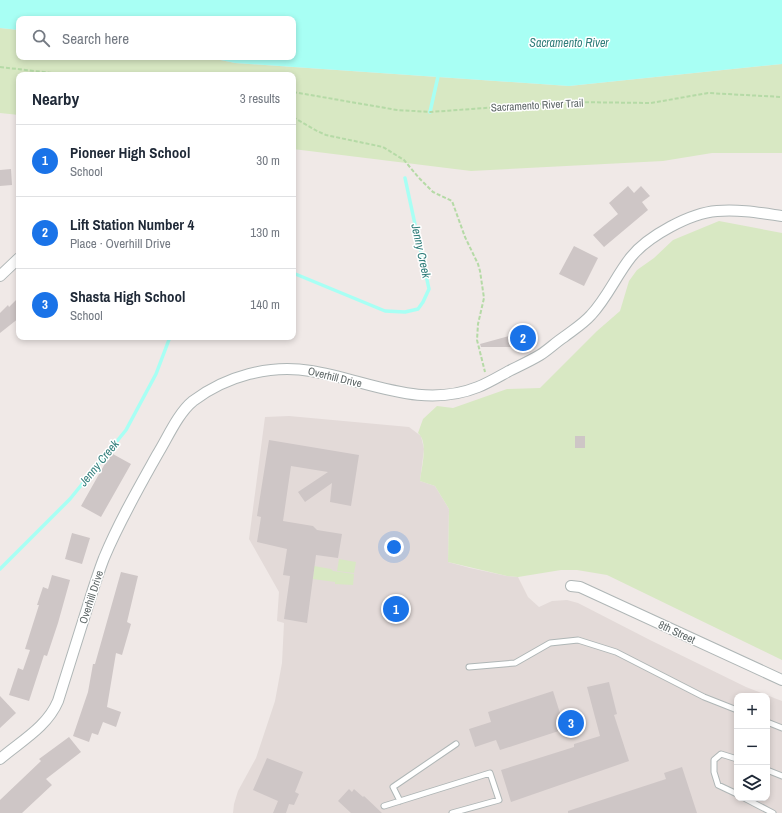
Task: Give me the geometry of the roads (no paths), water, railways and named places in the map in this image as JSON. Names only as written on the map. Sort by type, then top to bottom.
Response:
[{"type":"street","name":"Overhill Drive","points":[[0,759],[36,730],[54,711],[98,574],[111,542],[132,498],[176,423],[192,402],[227,382],[244,375],[280,369],[309,370],[393,392],[446,396],[462,393],[489,382],[539,355],[583,324],[606,296],[619,273],[632,255],[657,235],[680,222],[711,211],[735,210],[782,216]]},
{"type":"street","points":[[0,276],[16,261]]},
{"type":"street","name":"8th Street","points":[[571,586],[580,587],[782,680]]},
{"type":"lane","points":[[469,667],[515,663],[550,644],[578,640],[616,652],[704,697],[734,709]]},
{"type":"lane","points":[[770,723],[782,728]]},
{"type":"lane","points":[[400,801],[393,787],[456,744]]},
{"type":"lane","points":[[734,758],[721,754],[714,760],[714,772],[718,785],[734,793]]},
{"type":"lane","points":[[770,771],[782,776]]},
{"type":"lane","points":[[384,806],[490,773],[499,800],[452,813]]},
{"type":"lane","points":[[750,801],[773,813]]},
{"type":"water","name":"Sacramento River","points":[[0,0],[782,0],[782,64],[569,86],[235,63],[220,60],[296,60],[296,16],[16,16],[16,30],[0,28]]},
{"type":"waterway","name":"Jenny Creek","points":[[430,112],[439,72]]},
{"type":"waterway","name":"Jenny Creek","points":[[296,274],[385,311],[405,312],[418,309],[429,289],[405,178]]},
{"type":"waterway","name":"Jenny Creek","points":[[0,569],[70,499],[126,430],[156,374],[169,340]]},
{"type":"place","name":"Lift Station Number 4","points":[[523,338]]},
{"type":"place","name":"Pioneer High School","points":[[396,609]]},
{"type":"place","name":"Shasta High School","points":[[571,723]]}]
